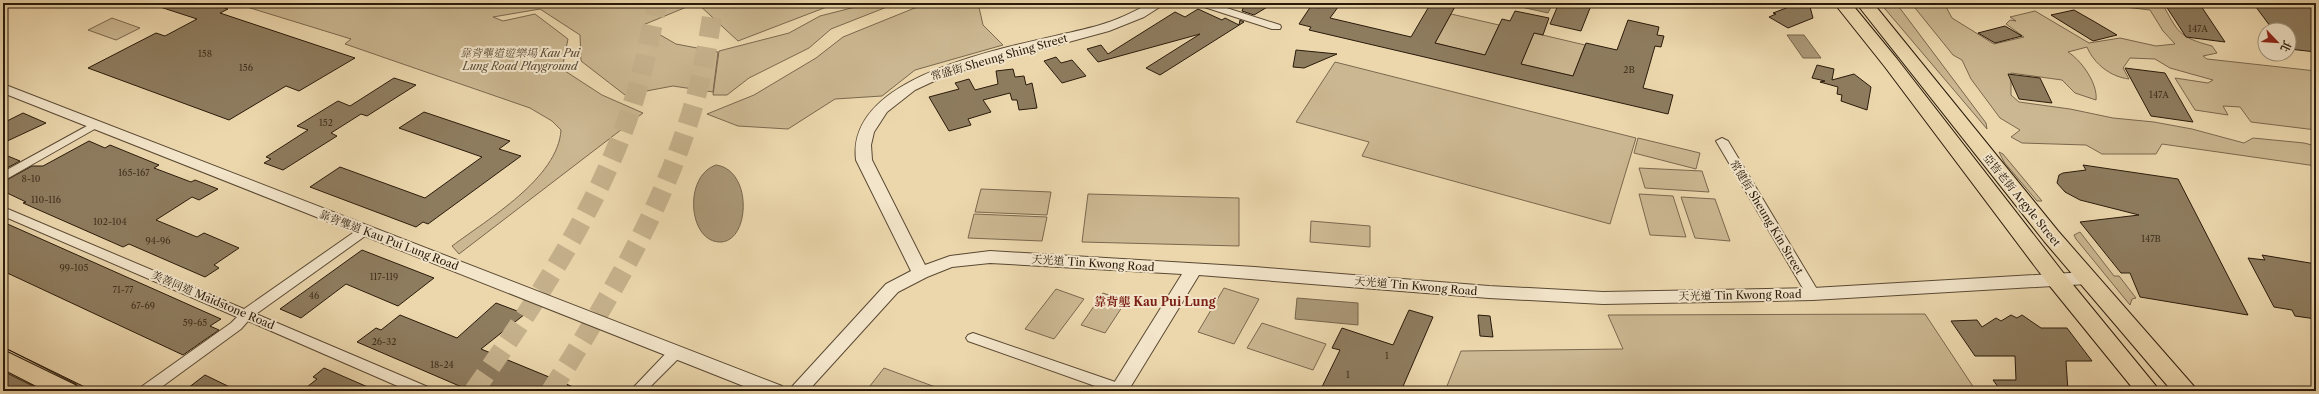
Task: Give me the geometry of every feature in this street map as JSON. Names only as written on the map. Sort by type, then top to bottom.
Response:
[{"type":"main road","name":"亞皆老街 Argyle Street","points":[[1842,3],[1891,63],[2057,280],[2148,391]]},
{"type":"main road","name":"亞皆老街 Argyle Street","points":[[1864,3],[2087,278],[2186,391]]},
{"type":"main road","points":[[3,359],[67,391]]},
{"type":"street","name":"常盛街 Sheung Shing Street","points":[[921,273],[864,160],[863,141],[869,126],[879,112],[904,89],[939,72],[1105,27],[1132,17],[1159,3]]},
{"type":"street","points":[[1201,3],[1276,27]]},
{"type":"street","name":"靠背壟道 Kau Pui Lung Road","points":[[3,88],[364,231],[775,391]]},
{"type":"street","points":[[3,177],[96,124]]},
{"type":"street","name":"常健街 Sheung Kin Street","points":[[1722,141],[1813,294]]},
{"type":"street","name":"美善同道 Maidstone Road","points":[[3,211],[247,314],[423,391]]},
{"type":"street","points":[[146,391],[236,326],[247,314],[364,231]]},
{"type":"street","name":"天光道 Tin Kwong Road","points":[[797,391],[892,288],[921,273],[950,262],[990,257],[1572,297],[1813,294],[2087,278]]},
{"type":"street","points":[[973,338],[1119,390],[1194,270]]},
{"type":"street","points":[[637,391],[676,352]]},
{"type":"green space","name":"靠背壟道遊樂場 Kau Pui Lung Road Playground","points":[[234,3],[688,3],[689,6],[643,25],[676,44],[718,52],[713,92],[673,86],[625,95],[581,61],[580,35],[540,9],[493,17],[503,21],[535,14],[568,39],[562,69],[602,95],[643,113],[459,254],[452,246],[502,210],[535,181],[548,165],[557,148],[561,130],[552,121],[530,108],[345,44],[351,39]]},
{"type":"green space","points":[[697,3],[837,3],[738,41]]},
{"type":"green space","points":[[897,3],[831,29],[809,48],[749,78],[727,95],[713,95],[719,51],[789,33],[820,16],[867,4]]},
{"type":"green space","points":[[927,3],[978,3],[983,25],[1003,45],[915,70],[882,96],[835,99],[788,129],[738,126],[707,114],[754,95],[816,58],[843,37]]},
{"type":"green space","points":[[1880,3],[1896,3],[1986,123],[1987,129]]},
{"type":"green space","points":[[1911,3],[1944,3],[1952,18],[1994,44],[2024,37],[2006,24],[2010,20],[2016,21],[2010,17],[2035,11],[2089,43],[2120,38],[2156,46],[2175,44],[2163,31],[2150,10],[2092,3],[2162,3],[2180,32],[2192,40],[2212,46],[2217,53],[2203,56],[2207,59],[2316,71],[2316,130],[2251,122],[2240,107],[2223,106],[2228,115],[2195,110],[2175,78],[2208,83],[2213,80],[2170,68],[2155,59],[2130,58],[2123,68],[2129,79],[2122,78],[2104,69],[2094,59],[2087,47],[2068,52],[2079,61],[2088,73],[2092,80],[2096,100],[2075,93],[2062,80],[2011,73],[2011,95],[2019,102],[2070,109],[2113,118],[2154,122],[2192,129],[2244,143],[2253,138],[2304,143],[2316,146],[2316,166],[2162,144],[2156,154],[2102,154],[2086,145],[2022,143],[2011,137],[2020,130],[2000,118],[1971,79],[1962,60],[1953,55]]},
{"type":"green space","points":[[1451,14],[1499,25],[1485,55],[1435,43]]},
{"type":"green space","points":[[112,18],[140,28],[116,40],[88,30]]},
{"type":"green space","points":[[1534,33],[1585,45],[1573,76],[1521,64]]},
{"type":"green space","points":[[1335,62],[1636,138],[1610,224],[1362,156],[1369,142],[1296,122]]},
{"type":"green space","points":[[1638,138],[1700,153],[1696,169],[1634,153]]},
{"type":"green space","points":[[1999,152],[2003,154],[2042,201],[2037,201],[2004,162]]},
{"type":"green space","points":[[1639,168],[1702,171],[1709,192],[1645,188]]},
{"type":"green space","points":[[981,189],[1051,192],[1047,215],[975,212]]},
{"type":"green space","points":[[1088,194],[1239,198],[1239,246],[1082,242]]},
{"type":"green space","points":[[1639,194],[1673,196],[1686,237],[1650,235]]},
{"type":"green space","points":[[1681,197],[1715,199],[1730,241],[1695,238]]},
{"type":"green space","points":[[974,214],[1047,217],[1042,241],[968,238]]},
{"type":"green space","points":[[1311,221],[1370,226],[1370,247],[1310,242]]},
{"type":"green space","points":[[2080,232],[2114,276],[2119,276],[2136,298],[2132,299],[2130,305],[2076,239],[2074,235]]},
{"type":"green space","points":[[1224,288],[1259,299],[1234,344],[1198,332]]},
{"type":"green space","points":[[1056,289],[1084,299],[1054,339],[1025,329]]},
{"type":"green space","points":[[1103,293],[1126,301],[1105,333],[1081,325]]},
{"type":"green space","points":[[1925,314],[1976,391],[1445,391],[1461,351],[1623,349],[1608,315]]},
{"type":"green space","points":[[1262,323],[1326,344],[1313,370],[1247,348]]},
{"type":"green space","points":[[884,368],[938,388],[936,391],[866,391]]},
{"type":"shaded area","points":[[1503,3],[1553,3],[1548,13]]},
{"type":"shaded area","points":[[1787,35],[1804,35],[1821,58],[1803,58]]},
{"type":"shaded area","points":[[716,165],[728,170],[736,179],[741,191],[743,205],[742,219],[738,230],[731,239],[721,242],[710,239],[702,232],[696,221],[694,208],[694,194],[698,182],[705,172]]},
{"type":"shaded area","points":[[1297,298],[1358,303],[1358,325],[1295,319]]},
{"type":"building","points":[[155,3],[209,3],[228,9],[220,13],[355,58],[299,91],[286,86],[229,120],[88,68],[156,33],[165,36],[197,19],[154,5]]},
{"type":"building","points":[[1245,3],[1274,3],[1254,15],[1242,11]]},
{"type":"building","points":[[1322,3],[1341,3],[1330,18],[1411,37],[1431,3],[1457,3],[1435,43],[1485,55],[1502,19],[1510,21],[1515,11],[1549,18],[1543,35],[1534,33],[1521,64],[1573,76],[1586,43],[1617,50],[1628,20],[1659,27],[1657,35],[1664,36],[1661,47],[1655,46],[1643,88],[1673,95],[1668,114],[1309,30],[1311,27],[1299,24],[1311,6],[1319,8]]},
{"type":"building","points":[[1559,3],[1592,3],[1581,31],[1550,24]]},
{"type":"building","points":[[2164,3],[2199,3],[2225,42],[2186,37]]},
{"type":"building","points":[[2253,3],[2316,3],[2316,52],[2297,50],[2297,22],[2267,22]]},
{"type":"building","points":[[1794,5],[1810,7],[1813,18],[1788,28],[1769,17],[1776,14],[1773,13]]},
{"type":"building","points":[[1198,9],[1222,20],[1225,18],[1239,25],[1240,20],[1244,22],[1160,75],[1146,68],[1200,34],[1098,62],[1087,49],[1101,45],[1108,54],[1175,12],[1185,17]]},
{"type":"building","points":[[2074,10],[2117,35],[2093,41],[2051,15]]},
{"type":"building","points":[[2005,26],[2022,36],[1995,43],[1978,33]]},
{"type":"building","points":[[1296,50],[1337,54],[1304,68],[1293,67]]},
{"type":"building","points":[[1056,57],[1061,63],[1072,60],[1086,76],[1062,83],[1044,61]]},
{"type":"building","points":[[1817,65],[1834,69],[1832,80],[1854,74],[1871,87],[1867,110],[1841,101],[1842,95],[1837,94],[1838,87],[1820,82],[1825,81],[1812,78]]},
{"type":"building","points":[[2125,68],[2165,73],[2193,122],[2151,116]]},
{"type":"building","points":[[1013,69],[1015,77],[1024,76],[1026,85],[1032,83],[1037,108],[1019,110],[1017,100],[1012,100],[1010,93],[983,100],[991,112],[968,119],[971,125],[949,131],[929,97],[959,89],[955,83],[969,79],[975,90],[998,84],[996,71]]},
{"type":"building","points":[[2008,74],[2040,78],[2052,103],[2019,99]]},
{"type":"building","points":[[394,78],[416,85],[367,116],[361,114],[331,133],[337,136],[283,170],[264,163],[271,159],[266,157],[308,130],[297,126],[338,101],[350,106]]},
{"type":"building","points":[[424,112],[510,141],[499,149],[521,156],[428,224],[423,222],[416,227],[310,187],[340,167],[425,198],[482,157],[399,128]]},
{"type":"building","points":[[23,113],[46,123],[3,143],[3,123]]},
{"type":"building","points":[[89,141],[105,148],[110,145],[159,165],[154,168],[191,182],[195,180],[218,189],[199,200],[192,197],[156,220],[197,237],[204,233],[239,248],[214,265],[219,268],[205,277],[129,244],[123,247],[23,203],[26,202],[3,191],[3,182],[32,166],[43,166]]},
{"type":"building","points":[[3,154],[20,161],[3,170]]},
{"type":"building","points":[[2083,165],[2178,179],[2248,315],[2140,297],[2130,273],[2121,273],[2080,222],[2139,215],[2080,200],[2065,192],[2057,183],[2059,175],[2063,173],[2086,170]]},
{"type":"building","points":[[3,222],[221,319],[210,326],[219,330],[183,355],[3,271]]},
{"type":"building","points":[[362,250],[434,278],[398,306],[346,284],[301,318],[280,309]]},
{"type":"building","points":[[2262,255],[2316,264],[2316,319],[2295,316],[2292,310],[2274,307],[2248,258],[2265,260]]},
{"type":"building","points":[[496,303],[525,314],[481,349],[583,391],[471,391],[357,342],[376,328],[381,330],[400,315],[457,338]]},
{"type":"building","points":[[1409,310],[1433,317],[1401,391],[1320,391],[1340,350],[1332,348],[1342,328],[1393,345]]},
{"type":"building","points":[[1478,315],[1490,316],[1493,337],[1480,336]]},
{"type":"building","points":[[2011,315],[2017,318],[2022,315],[2041,328],[2067,328],[2092,361],[2066,361],[2068,391],[2001,391],[1993,380],[2016,380],[2015,356],[1975,356],[1951,321],[1977,320],[1982,327],[1996,318],[2001,321]]},
{"type":"building","points":[[3,347],[93,391],[80,391],[76,384]]},
{"type":"building","points":[[324,368],[377,391],[345,391],[340,389],[337,391],[302,391],[317,379],[313,377]]},
{"type":"building","points":[[3,371],[43,391],[3,391]]},
{"type":"building","points":[[205,375],[238,391],[184,391]]},
{"type":"tunnel","points":[[474,391],[564,254],[602,181],[632,106],[643,68],[657,3]]},
{"type":"tunnel","points":[[551,391],[593,323],[632,254],[666,182],[681,145],[697,94],[714,3]]},
{"type":"district","name":"靠背壟 Kau Pui Lung","points":[[1155,302]]}]
